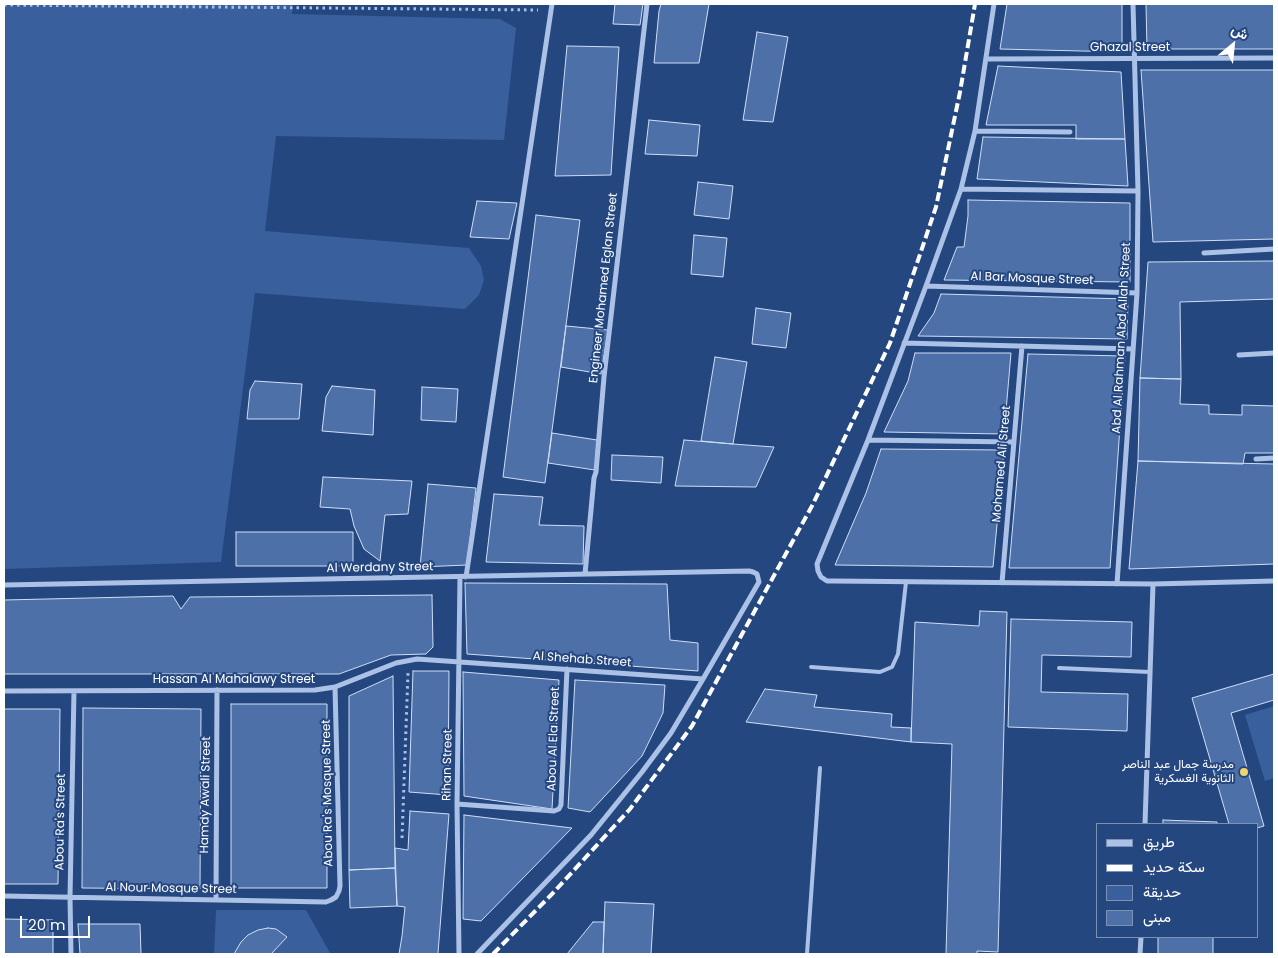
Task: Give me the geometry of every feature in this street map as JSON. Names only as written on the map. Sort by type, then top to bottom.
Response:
[{"type":"street","name":"Rihan Street","points":[[459,954],[458,804],[462,577],[552,4]]},
{"type":"street","name":"Engineer Mohamed Eglan Street","points":[[585,574],[604,377],[647,4]]},
{"type":"street","points":[[994,4],[975,131],[961,189],[868,440],[817,564],[818,571],[821,577],[834,582],[1153,584],[1274,581]]},
{"type":"street","name":"Abd Al Rahman Abd Allah Street","points":[[1117,584],[1137,293],[1138,191],[1133,4]]},
{"type":"street","name":"Ghazal Street","points":[[986,59],[1274,58]]},
{"type":"street","points":[[975,131],[1070,132]]},
{"type":"street","points":[[961,189],[1138,191]]},
{"type":"street","points":[[1204,253],[1274,249]]},
{"type":"street","name":"Al Bar Mosque Street","points":[[926,286],[1137,293]]},
{"type":"street","points":[[904,343],[1133,349]]},
{"type":"street","name":"Mohamed Ali Street","points":[[1002,583],[1022,346]]},
{"type":"street","points":[[1239,356],[1274,354]]},
{"type":"street","points":[[868,440],[1014,442]]},
{"type":"street","points":[[1256,459],[1274,458]]},
{"type":"street","name":"Al Werdany Street","points":[[4,585],[753,572],[757,574],[758,582],[703,679]]},
{"type":"street","points":[[1145,823],[1153,584]]},
{"type":"street","name":"Hassan Al Mahalawy Street","points":[[4,691],[315,690],[335,687],[408,660],[460,662]]},
{"type":"street","name":"Al Shehab Street","points":[[460,662],[703,679]]},
{"type":"street","name":"Abou Al Ela Street","points":[[458,804],[560,809],[567,669]]},
{"type":"street","points":[[477,954],[596,828],[671,733],[703,679]]},
{"type":"street","name":"Abou Ra's Mosque Street","points":[[335,687],[340,886],[336,896]]},
{"type":"street","name":"Hamdy Awali Street","points":[[216,900],[217,690]]},
{"type":"street","name":"Abou Ra's Street","points":[[71,954],[70,897],[74,691]]},
{"type":"street","name":"Al Nour Mosque Street","points":[[4,896],[326,902],[336,896]]},
{"type":"street","points":[[1140,954],[1141,938]]},
{"type":"lane","points":[[811,667],[880,672],[892,667],[898,654],[906,582]]},
{"type":"lane","points":[[1059,668],[1150,672]]},
{"type":"lane","points":[[807,954],[820,768]]},
{"type":"path","points":[[4,5],[552,10]]},
{"type":"path","points":[[402,838],[408,660]]},
{"type":"green space","points":[[4,4],[293,4],[292,14],[500,19],[516,28],[504,140],[276,136],[265,231],[469,248],[481,266],[484,280],[479,295],[465,309],[255,293],[221,562],[4,569]]},
{"type":"green space","points":[[1274,706],[1274,778],[1265,781],[1245,715]]},
{"type":"green space","points":[[216,910],[306,910],[330,953],[214,954]]},
{"type":"building","points":[[615,4],[643,4],[640,25],[613,24]]},
{"type":"building","points":[[661,4],[709,4],[699,63],[654,63]]},
{"type":"building","points":[[1007,4],[1122,4],[1122,52],[1000,49]]},
{"type":"building","points":[[1146,4],[1274,4],[1274,49],[1147,49]]},
{"type":"building","points":[[757,32],[788,37],[773,122],[743,120]]},
{"type":"building","points":[[567,46],[619,47],[611,175],[555,176]]},
{"type":"building","points":[[998,66],[1121,72],[1125,139],[1076,139],[1076,125],[986,125]]},
{"type":"building","points":[[1141,70],[1274,70],[1274,239],[1153,242]]},
{"type":"building","points":[[649,120],[700,125],[697,156],[645,154]]},
{"type":"building","points":[[983,137],[1125,139],[1128,186],[977,179]]},
{"type":"building","points":[[698,182],[733,186],[729,219],[694,215]]},
{"type":"building","points":[[968,200],[1130,203],[1130,282],[944,280],[957,247],[964,247]]},
{"type":"building","points":[[477,201],[517,203],[509,239],[470,237]]},
{"type":"building","points":[[536,215],[580,220],[545,483],[503,477]]},
{"type":"building","points":[[694,235],[727,238],[723,277],[691,274]]},
{"type":"building","points":[[1274,261],[1274,299],[1180,302],[1181,379],[1140,378],[1148,262]]},
{"type":"building","points":[[941,294],[1128,299],[1127,339],[918,336],[934,313]]},
{"type":"building","points":[[756,308],[791,313],[786,348],[752,344]]},
{"type":"building","points":[[566,326],[608,330],[601,374],[561,367]]},
{"type":"building","points":[[915,353],[1011,353],[1004,434],[884,432],[908,381]]},
{"type":"building","points":[[1028,354],[1125,356],[1110,568],[1009,568]]},
{"type":"building","points":[[715,357],[747,362],[733,444],[701,441]]},
{"type":"building","points":[[1140,378],[1181,379],[1180,404],[1209,405],[1209,414],[1242,415],[1242,405],[1274,406],[1274,453],[1245,453],[1243,464],[1138,461]]},
{"type":"building","points":[[255,381],[302,384],[299,419],[247,419],[250,390]]},
{"type":"building","points":[[332,386],[375,390],[373,435],[322,431],[326,397]]},
{"type":"building","points":[[422,387],[458,389],[456,422],[421,420]]},
{"type":"building","points":[[552,433],[597,440],[595,470],[548,463]]},
{"type":"building","points":[[684,440],[774,447],[756,487],[675,486]]},
{"type":"building","points":[[881,449],[1004,450],[993,567],[835,565],[866,493]]},
{"type":"building","points":[[612,455],[663,457],[661,483],[611,480]]},
{"type":"building","points":[[1138,461],[1274,464],[1274,564],[1129,569]]},
{"type":"building","points":[[323,477],[412,481],[408,514],[385,515],[380,561],[364,549],[354,526],[350,509],[320,507]]},
{"type":"building","points":[[428,484],[476,488],[467,565],[420,567]]},
{"type":"building","points":[[494,494],[543,497],[539,525],[584,526],[583,564],[486,562]]},
{"type":"building","points":[[236,532],[353,532],[353,566],[236,566]]},
{"type":"building","points":[[465,583],[667,584],[670,640],[698,643],[698,671],[467,654]]},
{"type":"building","points":[[432,595],[433,647],[426,654],[391,655],[339,674],[4,674],[4,600],[173,596],[181,609],[190,597]]},
{"type":"building","points":[[980,611],[1007,612],[998,952],[977,951],[977,954],[946,954],[952,744],[911,742],[915,622],[979,626]]},
{"type":"building","points":[[1011,619],[1132,622],[1131,657],[1042,655],[1041,692],[1128,694],[1127,731],[1008,727]]},
{"type":"building","points":[[413,671],[449,671],[448,795],[409,792]]},
{"type":"building","points":[[463,672],[559,680],[552,809],[464,796]]},
{"type":"building","points":[[1274,674],[1274,700],[1231,713],[1264,826],[1258,828],[1258,823],[1229,823],[1192,698]]},
{"type":"building","points":[[393,676],[395,868],[349,870],[349,696]]},
{"type":"building","points":[[575,680],[665,685],[663,713],[642,756],[590,812],[568,808]]},
{"type":"building","points":[[765,689],[817,695],[814,707],[892,714],[891,727],[911,728],[911,742],[746,722]]},
{"type":"building","points":[[231,704],[327,704],[327,888],[231,888]]},
{"type":"building","points":[[83,708],[201,709],[200,889],[82,888]]},
{"type":"building","points":[[4,709],[60,709],[58,884],[4,884]]},
{"type":"building","points":[[410,811],[449,814],[437,954],[399,954],[405,907],[397,906],[395,848],[408,850]]},
{"type":"building","points":[[464,815],[572,828],[481,921],[463,919]]},
{"type":"building","points":[[1163,820],[1217,822],[1217,823],[1163,823]]},
{"type":"building","points":[[395,868],[397,906],[350,908],[349,870]]},
{"type":"building","points":[[605,902],[654,904],[651,954],[603,954]]},
{"type":"building","points":[[4,919],[53,920],[53,954],[4,954]]},
{"type":"building","points":[[593,922],[604,922],[603,954],[567,954]]},
{"type":"building","points":[[78,924],[140,924],[141,954],[80,954]]},
{"type":"building","points":[[268,928],[276,929],[287,937],[271,954],[234,954],[248,935]]},
{"type":"building","points":[[1158,938],[1213,938],[1213,954],[1158,954]]},
{"type":"railway","points":[[493,954],[553,893],[630,809],[692,726],[813,504],[890,343],[936,207],[960,92],[975,4]]},
{"type":"place","name":"مدرسة جمال عبد الناصر الثانوية الغسكرية","points":[[1244,772]]}]
